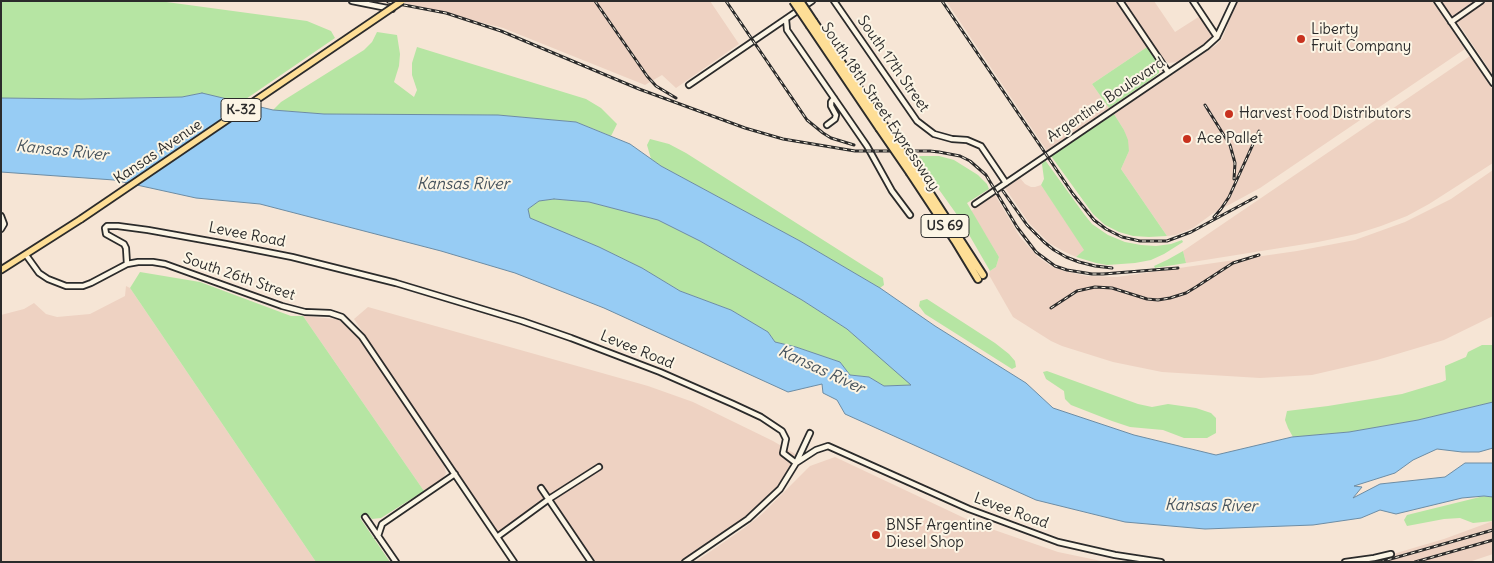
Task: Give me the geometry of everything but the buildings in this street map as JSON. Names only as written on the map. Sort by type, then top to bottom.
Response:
[{"type":"highway","name":"South 18th Street Expressway","points":[[793,1],[812,24],[882,126],[981,277]]},
{"type":"highway","name":"South 18th Street Expressway","points":[[800,1],[812,24]]},
{"type":"main road","name":"Kansas Avenue","points":[[1,270],[81,219],[402,1]]},
{"type":"street","points":[[352,1],[393,9]]},
{"type":"street","points":[[689,85],[812,1]]},
{"type":"street","name":"South 17th Street","points":[[834,1],[917,121],[934,134],[952,139],[967,140],[981,146],[1006,183]]},
{"type":"street","points":[[1120,1],[1168,72]]},
{"type":"street","points":[[1193,1],[1218,37]]},
{"type":"street","name":"Argentine Boulevard","points":[[975,204],[1206,47],[1218,37],[1234,1]]},
{"type":"street","points":[[1437,1],[1493,83]]},
{"type":"street","points":[[1451,22],[1481,1]]},
{"type":"street","points":[[786,19],[788,30],[871,152],[892,191],[910,215]]},
{"type":"street","points":[[827,125],[835,119],[836,115],[831,106],[834,98]]},
{"type":"street","points":[[1,216],[4,224],[1,229]]},
{"type":"street","name":"Levee Road","points":[[127,264],[124,244],[106,234],[107,226],[186,236],[283,255],[348,270],[439,295],[596,347],[675,378],[760,417],[773,424],[782,432],[786,439],[784,453],[796,463],[816,450],[828,446],[969,509],[1049,539],[1116,555],[1161,562]]},
{"type":"street","name":"South 26th Street","points":[[26,255],[48,280],[66,286],[83,286],[127,264],[146,261],[165,264],[282,306],[297,310],[330,313],[342,317],[362,336],[514,562]]},
{"type":"street","points":[[685,562],[732,530],[764,505],[780,489],[796,463],[810,433]]},
{"type":"street","points":[[497,537],[599,467]]},
{"type":"street","points":[[378,536],[382,524],[455,474]]},
{"type":"street","points":[[541,488],[591,562]]},
{"type":"street","points":[[366,517],[396,562]]},
{"type":"street","points":[[1345,562],[1391,554]]},
{"type":"shaded area","points":[[397,1],[710,1],[739,44],[676,88],[662,75],[645,85],[503,28]]},
{"type":"shaded area","points":[[946,1],[1116,1],[1147,47],[1092,84],[1109,108],[1047,151]]},
{"type":"shaded area","points":[[1124,1],[1154,1],[1175,32],[1200,16],[1213,35],[1209,40],[1177,62],[1169,63],[1162,58]]},
{"type":"shaded area","points":[[1237,1],[1432,1],[1465,49],[1260,188],[1212,214],[1193,228],[1176,235],[1167,236],[1121,169],[1129,151],[1124,130],[1114,114],[1216,45],[1222,39]]},
{"type":"shaded area","points":[[1441,1],[1477,1],[1453,16],[1450,15]]},
{"type":"shaded area","points":[[1487,1],[1493,1],[1493,75],[1458,23],[1459,20]]},
{"type":"shaded area","points":[[1470,56],[1493,90],[1493,163],[1429,204],[1407,216],[1381,226],[1356,234],[1318,242],[1186,263],[1183,251]]},
{"type":"shaded area","points":[[1493,170],[1493,316],[1444,340],[1377,360],[1312,375],[1260,378],[1162,372],[1113,362],[1051,341],[1013,317],[989,275],[990,271],[996,267],[999,257],[971,211],[995,195],[1020,237],[1038,257],[1051,266],[1087,276],[1117,277],[1297,251],[1355,240],[1405,222],[1451,199]]},
{"type":"shaded area","points":[[1020,178],[1031,187],[1041,185],[1085,250],[1076,257],[1063,251],[1049,243],[1029,223],[1005,188]]},
{"type":"shaded area","points":[[126,286],[130,288],[316,562],[1,562],[1,315],[24,309],[34,303],[46,314],[57,317],[90,314],[125,296]]},
{"type":"shaded area","points":[[368,307],[648,386],[693,402],[773,441],[797,455],[775,490],[757,507],[679,562],[593,562],[550,497],[497,532],[354,319]]},
{"type":"shaded area","points":[[303,316],[336,319],[347,323],[354,331],[444,465],[446,473],[443,478],[424,491]]},
{"type":"shaded area","points":[[835,457],[977,524],[1058,552],[1106,562],[695,562],[762,514],[810,466]]},
{"type":"shaded area","points":[[1493,521],[1493,554],[1472,561],[1366,562],[1444,539]]},
{"type":"green space","points":[[1,1],[159,1],[307,21],[331,31],[335,38],[240,103],[202,93],[182,97],[1,98]]},
{"type":"green space","points":[[377,32],[397,35],[400,54],[399,66],[394,82],[414,97],[417,90],[412,75],[412,63],[417,47],[586,99],[601,108],[617,124],[611,136],[576,122],[498,115],[324,114],[273,110],[281,102],[364,50],[372,42]]},
{"type":"green space","points":[[1147,47],[1159,64],[1159,73],[1109,108],[1092,84]]},
{"type":"green space","points":[[1114,114],[1128,140],[1129,151],[1121,169],[1167,236],[1133,236],[1105,225],[1093,214],[1051,156]]},
{"type":"green space","points":[[650,139],[669,144],[686,153],[883,278],[884,285],[880,288],[800,241],[661,166],[651,159],[647,145]]},
{"type":"green space","points":[[915,156],[939,156],[954,160],[978,175],[987,184],[989,189],[967,203],[999,257],[996,267],[990,271],[960,219]]},
{"type":"green space","points":[[1045,160],[1092,224],[1108,235],[1125,242],[1141,245],[1156,246],[1182,240],[1183,242],[1151,260],[1135,263],[1107,265],[1076,257],[1084,250],[1041,185],[1044,179],[1042,164]]},
{"type":"green space","points":[[554,199],[589,202],[658,220],[700,241],[802,300],[847,329],[912,385],[884,386],[869,377],[850,375],[840,362],[775,342],[768,332],[731,310],[680,291],[642,268],[599,247],[529,218],[528,209],[539,201]]},
{"type":"green space","points":[[1183,251],[1186,263],[1155,268],[1154,266]]},
{"type":"green space","points":[[140,272],[200,282],[291,316],[303,316],[424,491],[381,518],[372,519],[367,514],[360,518],[390,562],[316,562],[130,288]]},
{"type":"green space","points":[[927,299],[995,343],[1009,354],[1015,361],[1016,367],[1012,369],[925,314],[919,306],[920,301]]},
{"type":"green space","points":[[1482,345],[1493,345],[1493,402],[1418,420],[1349,432],[1293,437],[1288,428],[1285,420],[1287,411],[1402,394],[1442,382],[1446,380],[1445,366],[1466,357],[1468,352]]},
{"type":"green space","points":[[1047,371],[1138,404],[1152,407],[1168,404],[1196,408],[1211,413],[1216,418],[1216,433],[1207,438],[1184,438],[1163,430],[1130,427],[1112,421],[1071,405],[1065,399],[1064,391],[1046,379],[1043,372]]},
{"type":"green space","points":[[1484,496],[1493,497],[1493,521],[1473,523],[1460,518],[1407,526],[1404,520],[1407,515]]},
{"type":"water","name":"Kansas River","points":[[202,93],[273,110],[324,114],[498,115],[576,122],[630,144],[661,166],[800,241],[880,288],[935,326],[1026,383],[1053,408],[1134,435],[1216,455],[1292,437],[1349,432],[1418,420],[1493,402],[1493,448],[1479,452],[1437,449],[1413,460],[1395,473],[1354,486],[1362,487],[1353,498],[1380,484],[1445,477],[1465,463],[1493,463],[1493,497],[1462,498],[1396,514],[1380,510],[1361,518],[1313,525],[1205,529],[1125,522],[1036,500],[845,414],[837,400],[823,393],[822,384],[788,392],[604,308],[515,273],[441,251],[260,204],[196,198],[114,180],[1,172],[1,98],[182,97]],"holes":[[[554,199],[589,202],[658,220],[700,241],[802,300],[847,329],[911,385],[884,386],[869,377],[850,375],[840,362],[775,342],[768,332],[731,310],[680,291],[642,268],[599,247],[530,218],[528,209],[539,201]]]},
{"type":"railway","points":[[595,1],[647,76],[656,86],[676,98]]},
{"type":"railway","points":[[726,1],[807,120],[831,138],[854,145]]},
{"type":"railway","points":[[942,1],[1073,194],[1094,220],[1106,229],[1122,237],[1140,241],[1167,241],[1191,232],[1256,197]]},
{"type":"railway","points":[[388,2],[446,13],[501,31],[639,89],[745,128],[783,139],[855,151],[930,151],[960,156],[970,161],[986,175],[1017,227],[1036,252],[1055,266],[1092,274],[1178,268]]},
{"type":"railway","points":[[1205,105],[1230,145],[1235,163],[1234,179]]},
{"type":"railway","points":[[1214,217],[1229,197],[1259,131]]},
{"type":"railway","points":[[1003,191],[1027,225],[1054,250],[1079,262],[1112,268]]},
{"type":"railway","points":[[1051,308],[1077,291],[1095,287],[1112,288],[1147,299],[1170,298],[1186,293],[1233,263],[1259,255]]},
{"type":"railway","points":[[1380,562],[1493,530]]},
{"type":"railway","points":[[1415,562],[1493,540]]},
{"type":"place","name":"Liberty Fruit Company","points":[[1301,39]]},
{"type":"place","name":"Harvest Food Distributors","points":[[1229,114]]},
{"type":"place","name":"Ace Pallet","points":[[1187,139]]},
{"type":"place","name":"BNSF Argentine Diesel Shop","points":[[876,535]]}]
